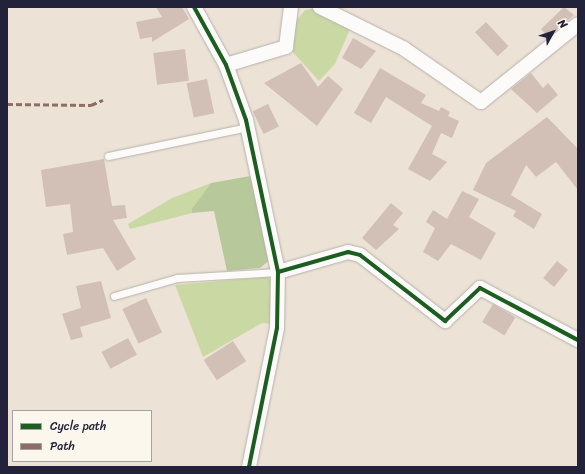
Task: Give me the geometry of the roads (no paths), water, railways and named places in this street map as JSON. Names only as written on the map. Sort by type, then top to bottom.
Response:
[{"type":"street","points":[[194,7],[226,65],[248,127],[278,272],[277,328],[249,467]]},
{"type":"street","points":[[226,65],[286,47],[291,7]]},
{"type":"street","points":[[320,7],[403,48],[481,102],[578,24]]},
{"type":"street","points":[[278,272],[348,252],[360,255],[445,321],[480,288],[578,340]]},
{"type":"lane","points":[[108,156],[248,127]]},
{"type":"lane","points":[[114,296],[177,278],[278,272]]}]
